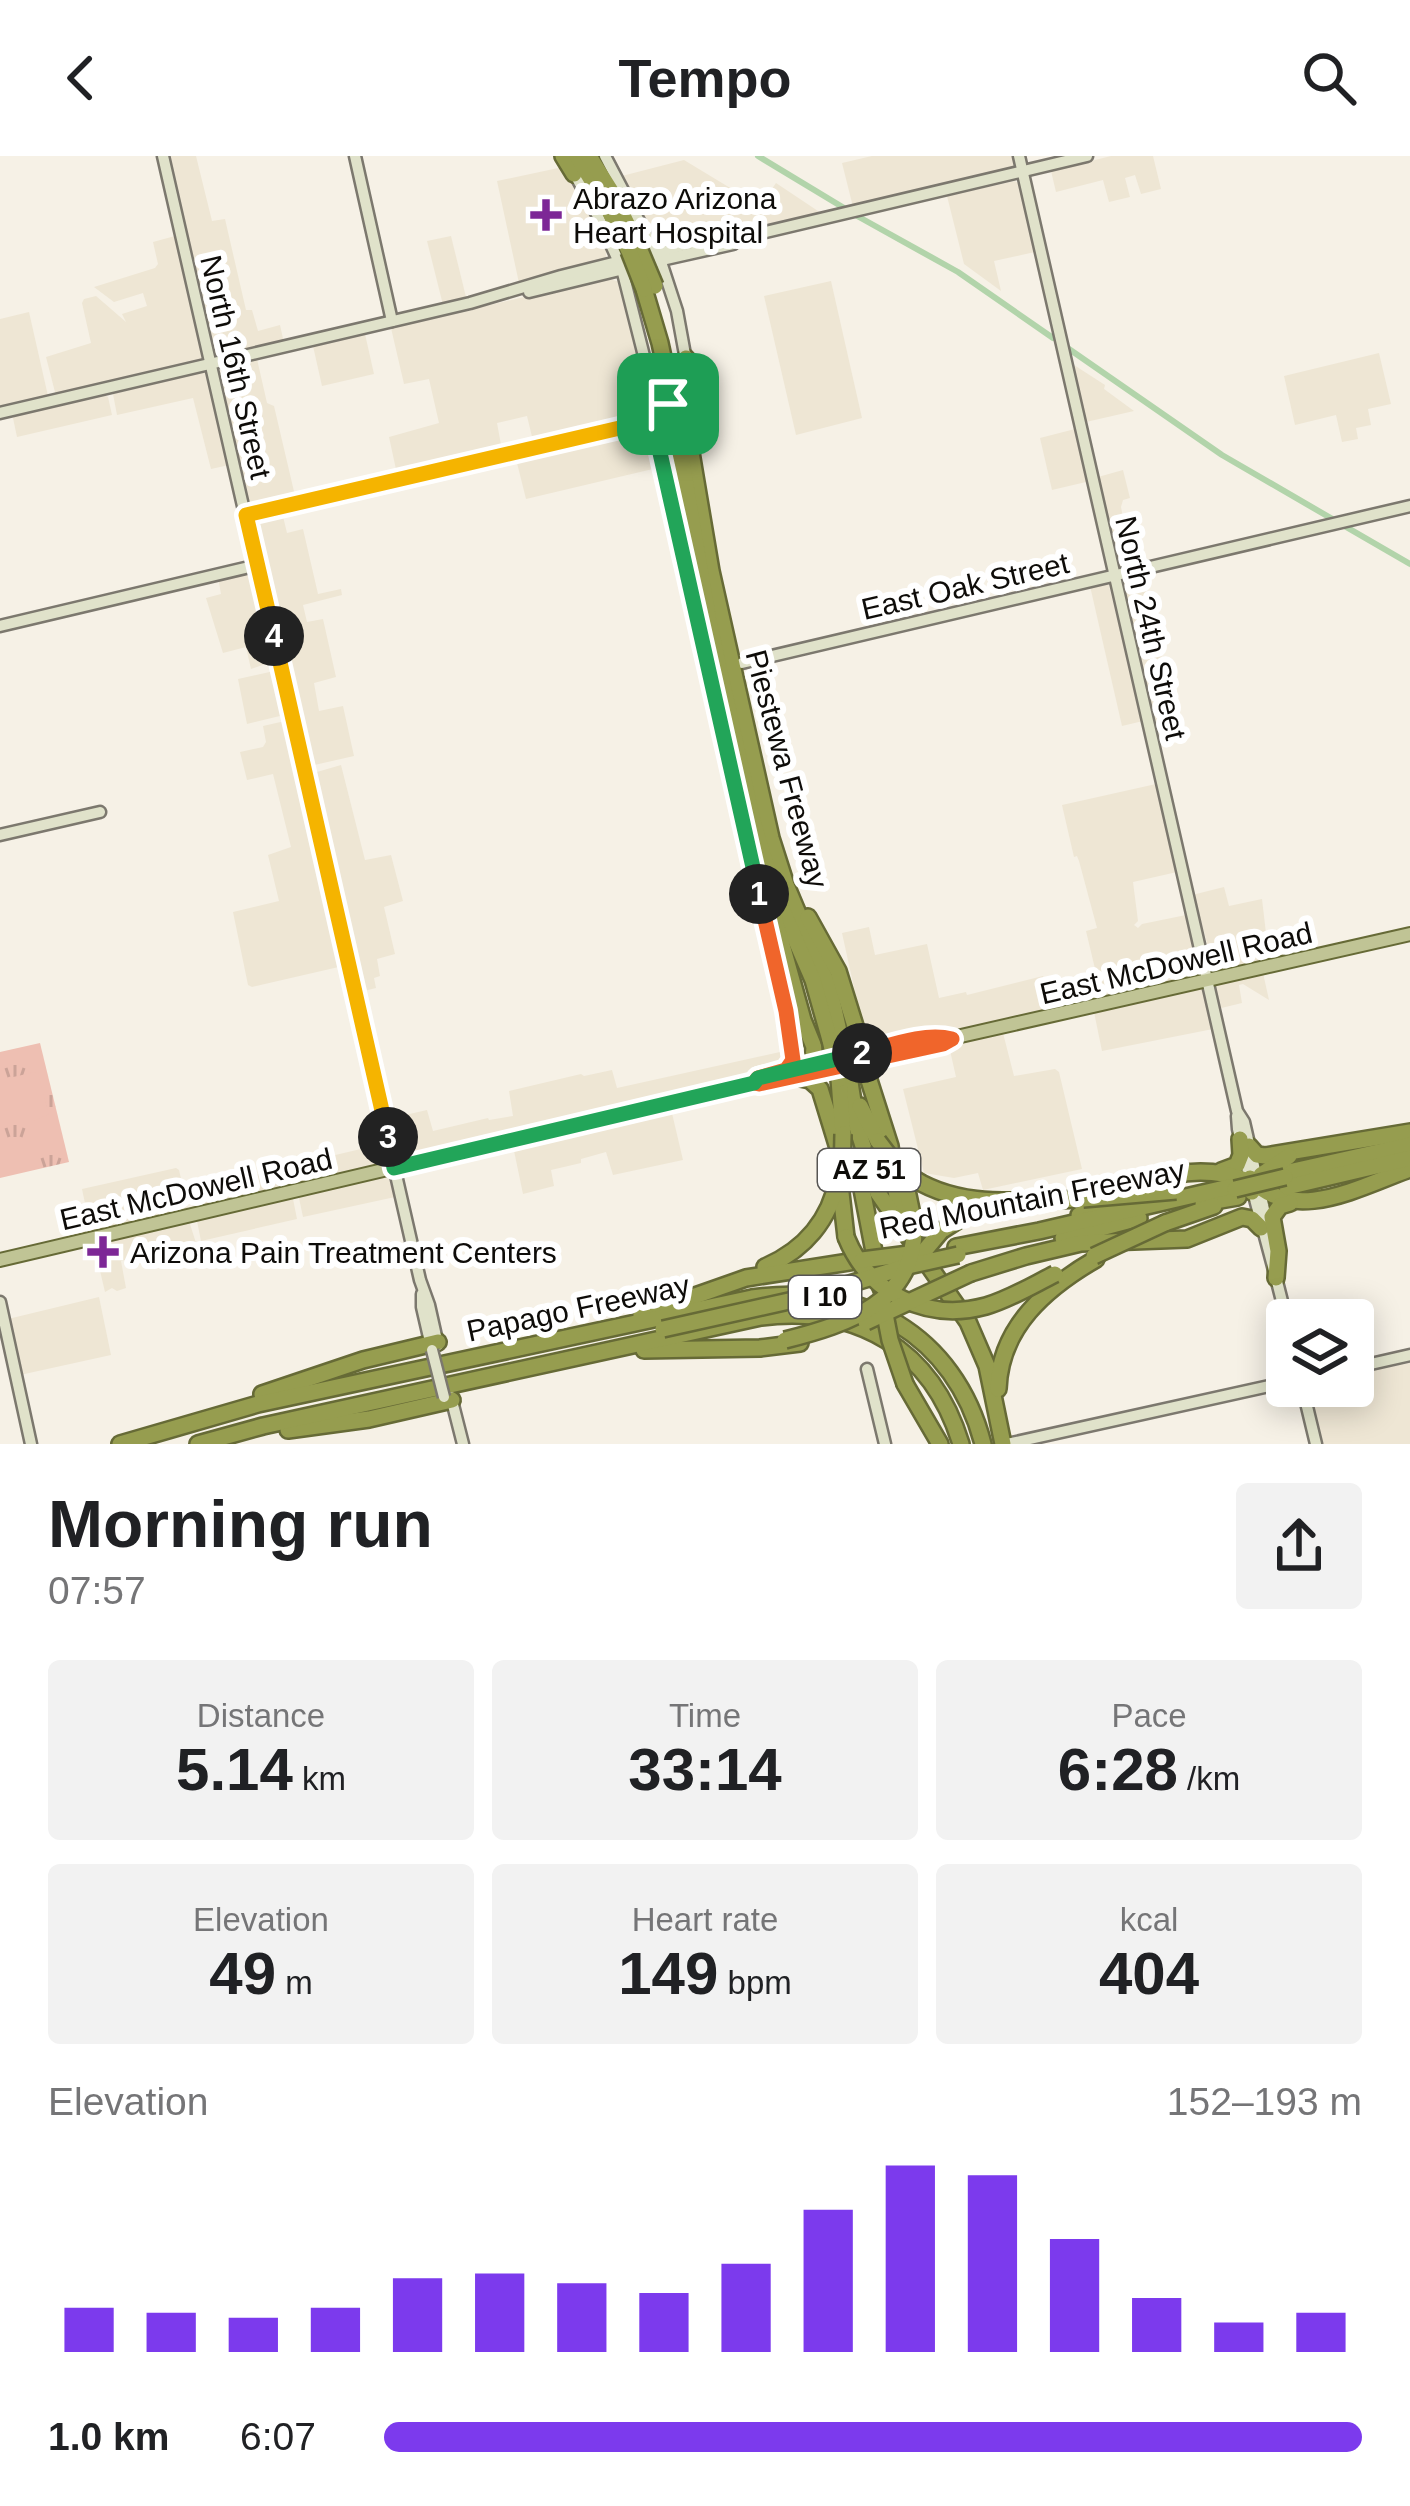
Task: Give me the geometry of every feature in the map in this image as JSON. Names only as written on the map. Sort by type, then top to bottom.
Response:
[{"type":"highway","name":"Piestewa Freeway","points":[[575,160],[611,191],[639,259],[678,376],[666,408]]},
{"type":"highway","name":"Piestewa Freeway","points":[[649,290],[666,408],[701,523],[754,825],[774,890],[835,1038],[870,1172],[915,1260],[931,1270],[962,1319],[1002,1443]]},
{"type":"highway","points":[[686,358],[716,620]]},
{"type":"highway","points":[[666,408],[701,598],[716,620]]},
{"type":"highway","name":"Piestewa Freeway","points":[[716,620],[776,856],[826,981],[835,1038]]},
{"type":"highway","points":[[754,825],[773,916],[814,1047],[813,1059],[796,1071],[817,1085],[888,1223],[949,1304],[980,1372],[1002,1443]]},
{"type":"highway","points":[[699,1349],[785,1340],[854,1318],[888,1295],[911,1258],[914,1224],[904,1179],[880,1147],[866,1099],[868,1071],[878,1054],[862,1045],[838,971],[776,856]]},
{"type":"highway","points":[[801,1009],[820,1045],[842,1064],[866,1099],[890,1146],[915,1260]]},
{"type":"highway","points":[[724,1285],[786,1257],[824,1219],[836,1191],[842,1064],[853,1022]]},
{"type":"highway","points":[[840,1125],[834,1142],[859,1200],[890,1340],[940,1444]]},
{"type":"highway","points":[[840,1125],[846,1238],[860,1264],[886,1291],[930,1309],[966,1310],[993,1304],[1249,1185],[1271,1166],[1308,1148]]},
{"type":"highway","points":[[1016,1236],[1077,1216],[1153,1180],[1229,1170],[1237,1165],[1244,1142],[1257,1155],[1265,1156],[1410,1132]]},
{"type":"highway","name":"Red Mountain Freeway","points":[[1285,1179],[1410,1145]]},
{"type":"highway","name":"Red Mountain Freeway","points":[[599,1331],[724,1285],[780,1270],[868,1256],[957,1252],[1249,1185],[1410,1158]]},
{"type":"highway","points":[[1276,1278],[1278,1251],[1271,1220],[1282,1204],[1348,1192],[1410,1169]]},
{"type":"highway","points":[[1219,1172],[1279,1198],[1316,1200]]},
{"type":"highway","points":[[904,1179],[964,1199],[1083,1199]]},
{"type":"highway","points":[[907,1383],[899,1340],[901,1301],[915,1260],[940,1231],[961,1217],[985,1208],[1249,1185]]},
{"type":"highway","points":[[1212,1229],[1237,1212],[1249,1185]]},
{"type":"highway","points":[[957,1252],[1249,1185]]},
{"type":"highway","name":"Red Mountain Freeway","points":[[611,1349],[760,1348],[807,1341],[863,1323],[1042,1244],[1249,1185]]},
{"type":"highway","points":[[466,1381],[907,1263],[1143,1217]]},
{"type":"highway","points":[[971,1273],[1070,1245],[1178,1241],[1242,1217],[1261,1228]]},
{"type":"highway","points":[[1002,1443],[999,1379],[1011,1335],[1041,1298],[1095,1257]]},
{"type":"highway","name":"Papago Freeway","points":[[125,1443],[258,1404],[778,1294],[853,1302],[909,1330],[938,1357],[962,1392],[983,1444]]},
{"type":"highway","name":"Papago Freeway","points":[[200,1443],[761,1317],[806,1314],[841,1319],[879,1336],[912,1360],[937,1389],[961,1444]]},
{"type":"highway","points":[[522,1347],[558,1347],[662,1328]]},
{"type":"highway","points":[[125,1443],[342,1366],[435,1346]]},
{"type":"highway","points":[[200,1443],[369,1419],[448,1398]]},
{"type":"main road","name":"North 16th Street","points":[[163,156],[460,1444]]},
{"type":"main road","points":[[355,156],[392,321]]},
{"type":"main road","name":"North 24th Street","points":[[1018,156],[1238,1111],[1249,1185],[1281,1299]]},
{"type":"main road","points":[[0,413],[488,298],[594,267],[733,244],[740,238],[1087,156]]},
{"type":"main road","points":[[575,160],[610,252],[594,267]]},
{"type":"main road","points":[[605,160],[655,241],[681,251]]},
{"type":"main road","points":[[599,218],[621,250],[655,269],[649,290],[645,358],[666,408]]},
{"type":"main road","points":[[639,259],[640,222]]},
{"type":"main road","points":[[649,290],[681,251]]},
{"type":"main road","points":[[488,298],[565,283],[639,259]]},
{"type":"main road","points":[[565,283],[615,277],[649,290],[686,358],[686,377],[666,408],[660,453],[796,1071]]},
{"type":"main road","points":[[645,358],[666,408]]},
{"type":"main road","points":[[246,515],[666,408]]},
{"type":"main road","name":"East Oak Street","points":[[742,663],[1410,506]]},
{"type":"main road","points":[[0,626],[258,565]]},
{"type":"main road","points":[[0,835],[100,812]]},
{"type":"main road","name":"East McDowell Road","points":[[0,1260],[759,1084],[942,1036],[952,1039],[1410,934]]},
{"type":"main road","name":"North 24th Street","points":[[1249,1185],[1272,1241],[1270,1254]]},
{"type":"main road","points":[[0,1302],[31,1444]]},
{"type":"main road","points":[[1374,1363],[1410,1355]]},
{"type":"main road","points":[[867,1370],[885,1444]]},
{"type":"main road","points":[[1002,1443],[1266,1386]]},
{"type":"main road","points":[[1307,1407],[1316,1444]]},
{"type":"shaded area","points":[[168,156],[196,156],[212,221],[225,219],[246,310],[252,310],[258,331],[280,325],[284,343],[221,358],[215,354]]},
{"type":"shaded area","points":[[872,156],[1014,156],[1016,165],[1014,170],[853,207],[842,163]]},
{"type":"shaded area","points":[[1111,156],[1153,156],[1161,189],[1141,194],[1135,175],[1125,178],[1130,197],[1109,202],[1103,180],[1056,192],[1051,171]]},
{"type":"shaded area","points":[[684,160],[760,206],[776,183],[824,215],[665,242],[653,237],[618,177]]},
{"type":"shaded area","name":"Abrazo Arizona Heart Hospital","points":[[563,167],[606,245],[606,257],[519,283],[497,181]]},
{"type":"shaded area","points":[[1015,181],[1035,252],[994,261],[1001,291],[964,264],[947,196]]},
{"type":"shaded area","points":[[175,236],[205,358],[56,396],[46,357],[91,343],[84,299],[96,296],[126,322],[122,314],[147,306],[143,293],[114,302],[94,287],[155,268],[153,242]]},
{"type":"shaded area","points":[[451,236],[466,297],[443,305],[427,241]]},
{"type":"shaded area","points":[[606,278],[620,282],[640,353],[645,418],[534,445],[527,416],[497,423],[502,450],[397,474],[389,437],[439,423],[429,379],[404,384],[391,328]]},
{"type":"shaded area","points":[[831,281],[862,418],[796,435],[764,296]]},
{"type":"shaded area","points":[[29,312],[48,396],[0,409],[0,319]]},
{"type":"shaded area","points":[[365,334],[374,374],[322,386],[313,346]]},
{"type":"shaded area","points":[[1379,353],[1391,404],[1368,409],[1371,425],[1356,428],[1358,439],[1342,442],[1336,415],[1295,425],[1284,376]]},
{"type":"shaded area","points":[[257,359],[267,403],[274,406],[296,500],[250,509],[220,373]]},
{"type":"shaded area","points":[[1074,365],[1105,385],[1104,389],[1134,411],[1086,422]]},
{"type":"shaded area","points":[[209,374],[229,465],[211,469],[193,398],[117,415],[113,394]]},
{"type":"shaded area","points":[[104,395],[112,415],[17,437],[15,415]]},
{"type":"shaded area","points":[[648,424],[657,468],[526,499],[515,455]]},
{"type":"shaded area","points":[[1075,429],[1086,482],[1052,490],[1040,438]]},
{"type":"shaded area","points":[[1123,470],[1130,498],[1121,507],[1124,523],[1130,522],[1140,566],[1121,571],[1098,477]]},
{"type":"shaded area","points":[[281,508],[287,533],[303,529],[318,594],[341,589],[342,595],[303,605],[307,622],[323,619],[336,677],[314,683],[319,711],[343,706],[354,756],[310,766],[251,517]]},
{"type":"shaded area","points":[[254,571],[274,661],[251,669],[246,647],[223,653],[206,598],[221,594],[218,577]]},
{"type":"shaded area","points":[[1142,574],[1176,719],[1156,724],[1122,581]]},
{"type":"shaded area","points":[[1108,582],[1143,721],[1122,726],[1090,586]]},
{"type":"shaded area","points":[[274,671],[284,715],[247,724],[238,679]]},
{"type":"shaded area","points":[[285,721],[343,966],[252,987],[233,912],[279,901],[268,855],[291,847],[273,774],[247,780],[240,752],[263,747],[263,726]]},
{"type":"shaded area","points":[[341,765],[365,860],[391,855],[403,901],[384,907],[395,954],[377,959],[376,988],[360,992],[310,774]]},
{"type":"shaded area","points":[[1156,784],[1177,872],[1133,882],[1138,921],[1134,925],[1138,928],[1186,915],[1199,971],[1082,1004],[1079,981],[1097,977],[1086,931],[1097,928],[1062,805]]},
{"type":"shaded area","points":[[1224,887],[1229,906],[1262,899],[1269,959],[1214,968],[1194,896]]},
{"type":"shaded area","points":[[869,927],[875,955],[927,944],[939,998],[1043,976],[1052,1011],[867,1047],[842,933]]},
{"type":"shaded area","points":[[1263,973],[1269,1000],[1239,985],[1242,1003],[1209,1011],[1213,1029],[1102,1051],[1094,1012]]},
{"type":"shaded area","points":[[1003,1033],[1014,1076],[1059,1072],[1082,1169],[983,1190],[978,1173],[954,1178],[924,1173],[903,1089],[956,1077],[949,1046]]},
{"type":"shaded area","points":[[789,1050],[791,1064],[732,1083],[401,1160],[390,1122],[427,1110],[433,1131],[513,1116],[509,1091],[581,1074],[612,1070],[617,1088]]},
{"type":"shaded area","points":[[671,1109],[683,1160],[613,1175],[606,1152],[551,1170],[554,1186],[523,1194],[513,1146]]},
{"type":"shaded area","points":[[375,1122],[386,1160],[383,1165],[296,1183],[293,1165],[365,1148],[361,1125]]},
{"type":"shaded area","points":[[287,1167],[289,1187],[193,1208],[188,1187]]},
{"type":"shaded area","points":[[176,1168],[186,1212],[91,1232],[82,1189]]},
{"type":"shaded area","points":[[386,1177],[395,1197],[303,1217],[301,1196]]},
{"type":"shaded area","points":[[290,1198],[297,1219],[201,1241],[200,1219]]},
{"type":"shaded area","points":[[189,1221],[196,1243],[121,1261],[126,1288],[105,1292],[94,1245]]},
{"type":"shaded area","points":[[99,1297],[111,1355],[20,1375],[8,1319]]},
{"type":"shaded area","points":[[1410,1363],[1410,1444],[1322,1444],[1313,1407],[1374,1407],[1374,1370]]},
{"type":"green space","points":[[40,1043],[69,1162],[0,1178],[0,1052]]},
{"type":"green space","points":[[35,1072],[49,1114],[19,1121],[0,1105],[0,1080]]},
{"type":"waterway","points":[[758,156],[958,272],[1053,338]]},
{"type":"waterway","points":[[1069,349],[1222,455],[1410,564]]},
{"type":"place","name":"Abrazo Arizona Heart Hospital","points":[[546,215]]},
{"type":"place","name":"Arizona Pain Treatment Centers","points":[[103,1252]]},
{"type":"route","points":[[668,404],[660,403],[655,395],[660,416],[654,420],[246,515],[394,1168],[699,1097],[754,1083],[806,1065],[942,1036],[952,1039],[839,1068],[754,1083],[758,1078],[790,1067],[793,1049],[660,453],[661,431],[674,401],[668,404]]}]
